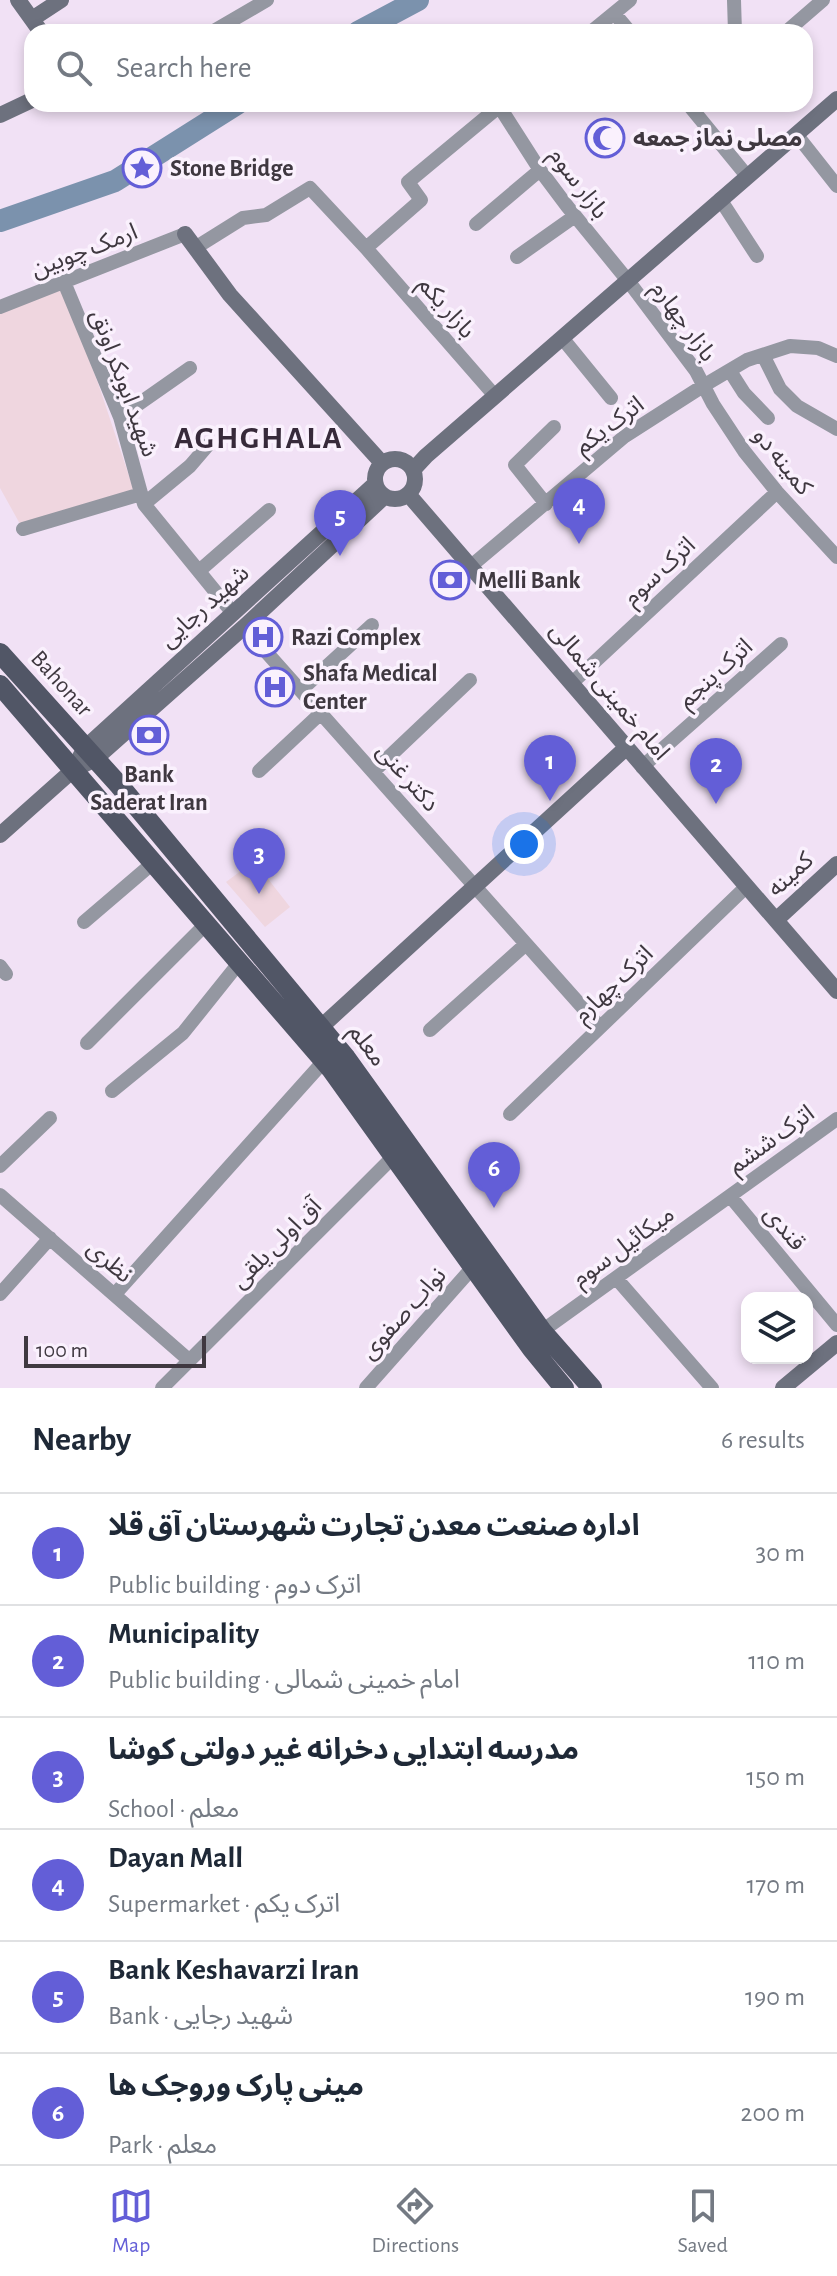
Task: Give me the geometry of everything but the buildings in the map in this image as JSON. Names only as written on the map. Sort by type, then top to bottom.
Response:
[{"type":"main road","points":[[18,0],[35,24]]},
{"type":"main road","points":[[38,24],[61,0]]},
{"type":"main road","points":[[413,470],[837,99]]},
{"type":"main road","points":[[0,115],[24,104]]},
{"type":"main road","points":[[190,241],[230,295],[382,463]]},
{"type":"main road","points":[[396,459],[403,460],[413,470],[415,483],[401,499],[392,500],[379,490],[374,476],[382,463],[396,459]]},
{"type":"main road","name":"شهید رجایی","points":[[0,835],[73,770],[232,612],[379,490]]},
{"type":"main road","name":"شهید رجایی","points":[[90,753],[244,627],[379,490]]},
{"type":"main road","name":"امام خمینی شمالی","points":[[408,494],[837,991]]},
{"type":"main road","name":"Bahonar","points":[[0,653],[90,753]]},
{"type":"main road","name":"Bahonar","points":[[0,685],[73,770]]},
{"type":"main road","points":[[321,1027],[627,747]]},
{"type":"main road","name":"معلم","points":[[90,753],[321,1027],[334,1062],[393,1157],[532,1349],[564,1388]]},
{"type":"main road","name":"معلم","points":[[73,770],[239,963],[334,1062],[542,1331],[592,1388]]},
{"type":"main road","name":"کمینه","points":[[776,920],[837,864]]},
{"type":"main road","points":[[783,1388],[837,1343]]},
{"type":"street","points":[[226,24],[267,0]]},
{"type":"street","points":[[601,24],[630,0]]},
{"type":"street","points":[[734,0],[735,24]]},
{"type":"street","points":[[795,24],[823,0]]},
{"type":"street","points":[[614,13],[623,24]]},
{"type":"street","points":[[366,248],[421,200],[408,182],[493,112]]},
{"type":"street","name":"بازار سوم","points":[[505,112],[540,170],[629,282]]},
{"type":"street","points":[[695,112],[747,176]]},
{"type":"street","points":[[796,134],[837,186]]},
{"type":"street","points":[[476,224],[540,170]]},
{"type":"street","name":"ارمک چوبین","points":[[0,307],[64,282],[190,241],[243,218],[266,215],[310,188],[366,248]]},
{"type":"street","points":[[720,199],[757,256]]},
{"type":"street","points":[[517,257],[575,216]]},
{"type":"street","name":"بازار یکم","points":[[366,248],[495,396]]},
{"type":"street","name":"شهید ابوبکر اونق","points":[[64,282],[120,417],[142,499],[232,612]]},
{"type":"street","name":"بازار چهارم","points":[[629,282],[696,371],[703,386]]},
{"type":"street","points":[[563,339],[611,398]]},
{"type":"street","name":"اترک یکم","points":[[471,566],[625,436],[747,360],[790,346],[818,348],[837,356]]},
{"type":"street","points":[[763,355],[780,389],[797,406],[835,427]]},
{"type":"street","points":[[120,417],[190,368]]},
{"type":"street","points":[[730,371],[744,393],[768,418]]},
{"type":"street","name":"کمینه دو","points":[[703,386],[744,451],[837,557]]},
{"type":"street","points":[[546,504],[515,465],[554,427]]},
{"type":"street","points":[[23,529],[142,499],[190,466],[208,445]]},
{"type":"street","name":"اترک سوم","points":[[572,683],[777,492]]},
{"type":"street","points":[[199,571],[269,510]]},
{"type":"street","points":[[301,690],[372,625]]},
{"type":"street","name":"دکتر غنی","points":[[244,627],[600,1027]]},
{"type":"street","name":"اترک پنجم","points":[[642,767],[781,644]]},
{"type":"street","points":[[374,771],[470,680]]},
{"type":"street","points":[[259,771],[321,713]]},
{"type":"street","points":[[84,922],[153,863]]},
{"type":"street","name":"اترک چهارم","points":[[510,1114],[747,886]]},
{"type":"street","points":[[87,1043],[206,924]]},
{"type":"street","points":[[430,1030],[526,944]]},
{"type":"street","points":[[112,1091],[183,1033],[239,963]]},
{"type":"street","points":[[115,1294],[334,1062]]},
{"type":"street","points":[[0,1166],[50,1118]]},
{"type":"street","name":"اترک ششم","points":[[730,1196],[837,1119]]},
{"type":"street","name":"آق اولی یلقی","points":[[162,1388],[393,1157]]},
{"type":"street","name":"نظری","points":[[0,1195],[190,1361]]},
{"type":"street","name":"میکائیل سوم","points":[[542,1331],[730,1196]]},
{"type":"street","name":"قندی","points":[[730,1196],[837,1325]]},
{"type":"street","points":[[0,1294],[50,1238]]},
{"type":"street","name":"نواب صفوی","points":[[366,1388],[473,1267]]},
{"type":"street","points":[[616,1278],[712,1388]]},
{"type":"shaded area","points":[[62,289],[134,491],[20,524],[0,488],[0,313]]},
{"type":"shaded area","points":[[254,861],[290,907],[265,927],[226,882]]},
{"type":"waterway","points":[[373,24],[418,0]]},
{"type":"waterway","points":[[0,221],[115,181],[224,112]]},
{"type":"place","name":"مصلی نماز جمعه","points":[[605,138]]},
{"type":"place","name":"Stone Bridge","points":[[142,168]]},
{"type":"place","name":"Dayan Mall","points":[[579,544]]},
{"type":"place","name":"Bank Keshavarzi Iran","points":[[340,556]]},
{"type":"place","name":"Melli Bank","points":[[450,580]]},
{"type":"place","name":"Razi Complex","points":[[263,637]]},
{"type":"place","name":"Shafa Medical Center","points":[[275,687]]},
{"type":"place","name":"Bank Saderat Iran","points":[[149,735]]},
{"type":"place","name":"اداره صنعت معدن تجارت شهرستان آق قلا","points":[[550,801]]},
{"type":"place","name":"Municipality","points":[[716,804]]},
{"type":"place","name":"مدرسه ابتدایی دخرانه غیر دولتی کوشا","points":[[259,894]]},
{"type":"place","name":"مینی پارک وروجک ها","points":[[494,1208]]},
{"type":"district","name":"AGHGHALA","points":[[259,437]]}]
